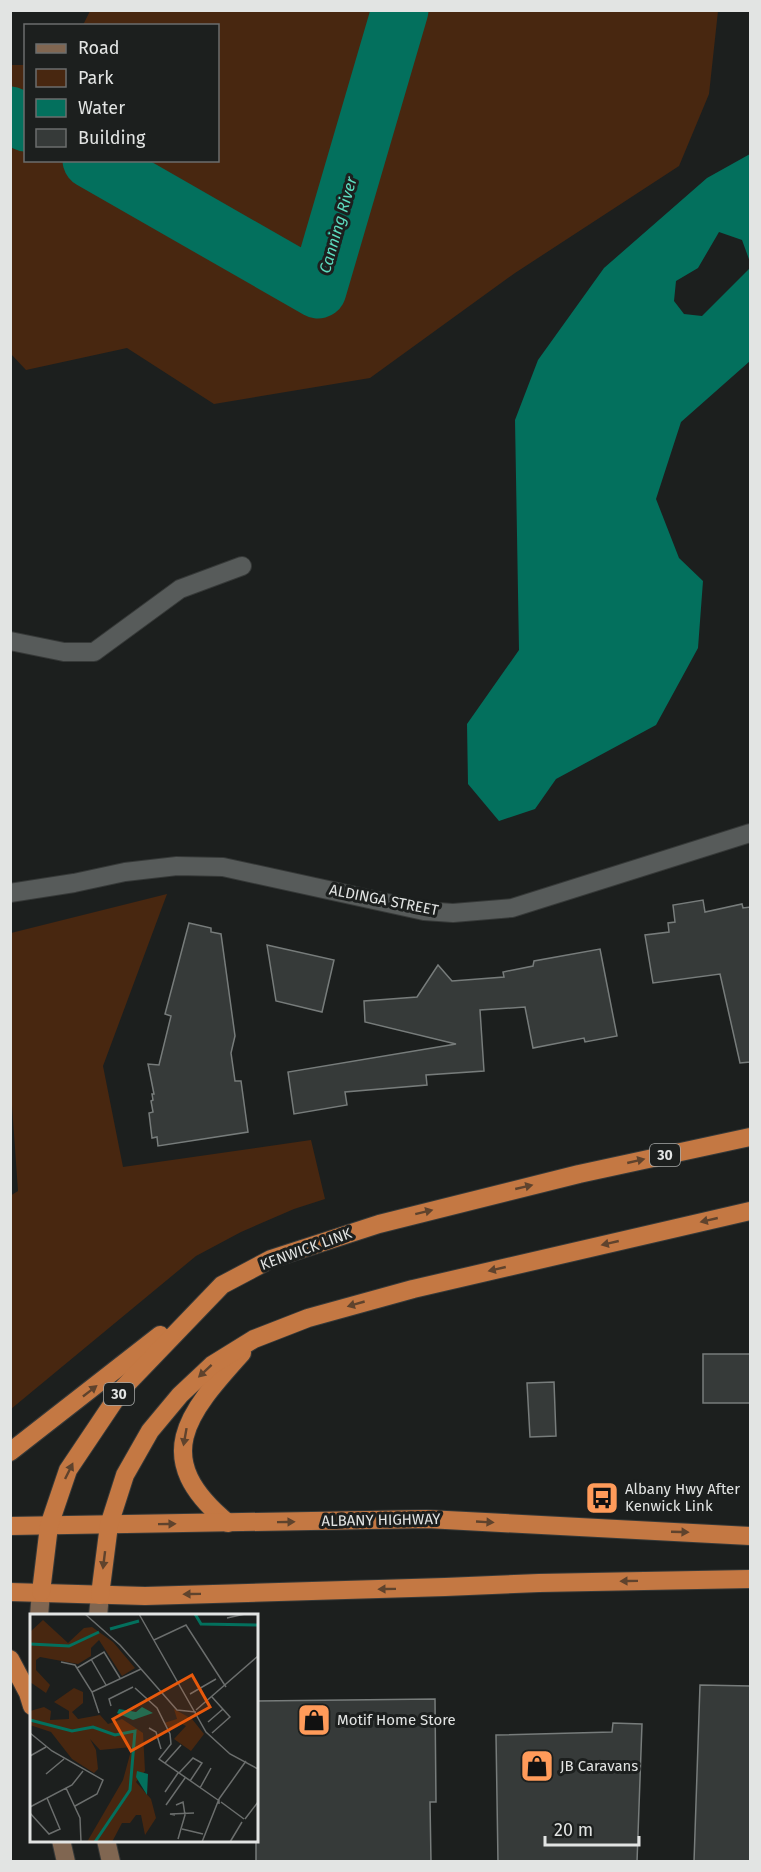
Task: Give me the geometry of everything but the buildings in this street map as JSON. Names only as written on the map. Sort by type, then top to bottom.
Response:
[{"type":"highway","name":"KENWICK LINK","points":[[41,1592],[49,1526],[68,1470],[123,1388],[222,1285],[272,1259],[378,1224],[579,1174],[750,1137]]},
{"type":"highway","points":[[100,1595],[109,1525],[124,1475],[150,1431],[180,1395],[212,1365],[254,1339],[308,1318],[413,1289],[750,1211]]},
{"type":"highway","name":"30","points":[[10,1452],[96,1387],[222,1285]]},
{"type":"highway","points":[[228,1523],[212,1510],[192,1486],[184,1463],[185,1433],[191,1416],[212,1387],[254,1339]]},
{"type":"highway","name":"ALBANY HIGHWAY","points":[[10,1526],[427,1519],[750,1536]]},
{"type":"highway","points":[[10,1592],[145,1596],[539,1583],[750,1579]]},
{"type":"highway","points":[[10,1659],[30,1700]]},
{"type":"main road","points":[[39,1614],[41,1592]]},
{"type":"main road","points":[[98,1614],[100,1595]]},
{"type":"main road","points":[[61,1842],[66,1862]]},
{"type":"main road","points":[[106,1842],[111,1862]]},
{"type":"street","points":[[10,641],[64,652],[94,652],[180,589],[242,566]]},
{"type":"street","name":"ALDINGA STREET","points":[[10,893],[126,872],[177,866],[223,867],[424,911],[453,913],[512,908],[750,832]]},
{"type":"green space","points":[[90,10],[718,11],[709,94],[679,166],[515,273],[370,378],[214,404],[127,348],[26,370],[11,354],[11,65],[24,65],[24,162],[219,162],[219,24],[83,24]]},
{"type":"green space","points":[[167,894],[103,1066],[123,1167],[311,1140],[325,1199],[294,1209],[241,1232],[196,1256],[11,1409],[10,1196],[18,1191],[10,1077],[11,933]]},
{"type":"water","points":[[750,154],[750,262],[742,240],[719,232],[698,268],[676,281],[674,301],[684,314],[702,316],[750,268],[750,361],[681,422],[656,499],[679,558],[703,581],[698,648],[656,725],[556,779],[535,809],[499,821],[468,784],[467,724],[519,650],[515,420],[538,360],[604,268],[707,178]]},
{"type":"waterway","name":"Canning River","points":[[94,162],[318,290],[400,10]]},
{"type":"waterway","name":"Canning River","points":[[10,115],[24,122]]},
{"type":"place","name":"Albany Hwy After Kenwick Link","points":[[602,1498]]},
{"type":"place","name":"Motif Home Store","points":[[314,1720]]},
{"type":"place","name":"JB Caravans","points":[[537,1766]]}]
